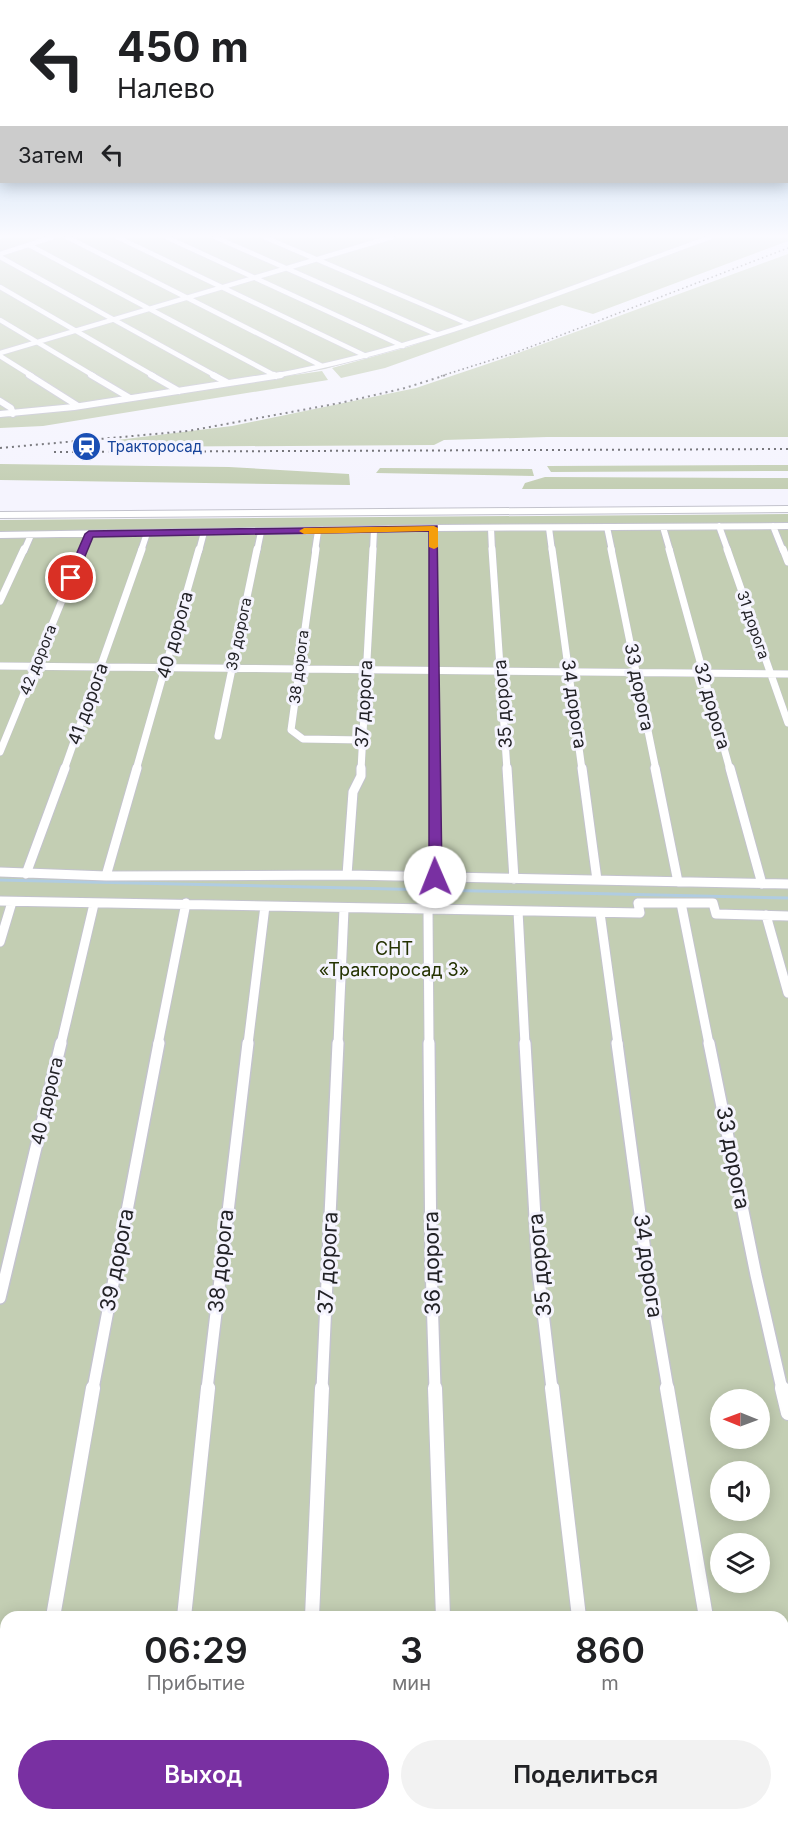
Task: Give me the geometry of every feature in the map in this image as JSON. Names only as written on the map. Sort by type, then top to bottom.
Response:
[{"type":"street","points":[[3,322],[130,399]]},
{"type":"street","points":[[60,322],[179,391]]},
{"type":"street","points":[[0,355],[104,322]]},
{"type":"street","points":[[118,322],[228,383]]},
{"type":"street","points":[[174,322],[276,376]]},
{"type":"street","points":[[234,322],[322,366]]},
{"type":"street","points":[[295,322],[366,356]]},
{"type":"street","points":[[351,322],[404,346]]},
{"type":"street","points":[[409,322],[436,334]]},
{"type":"street","points":[[464,322],[469,324]]},
{"type":"street","points":[[0,414],[130,399],[276,376],[404,346],[475,322]]},
{"type":"street","points":[[0,355],[78,406]]},
{"type":"street","points":[[0,400],[11,408],[13,414]]},
{"type":"street","points":[[0,515],[788,509]]},
{"type":"street","name":"31 дорога","points":[[719,526],[788,723]]},
{"type":"street","points":[[772,526],[788,562]]},
{"type":"street","points":[[0,535],[434,528],[788,526]]},
{"type":"street","name":"33 дорога","points":[[607,527],[678,882]]},
{"type":"street","name":"32 дорога","points":[[663,527],[762,884]]},
{"type":"street","points":[[434,528],[435,877]]},
{"type":"street","name":"35 дорога","points":[[491,528],[514,879]]},
{"type":"street","name":"34 дорога","points":[[549,528],[597,880]]},
{"type":"street","name":"37 дорога","points":[[347,875],[353,792],[361,776],[374,530]]},
{"type":"street","name":"39 дорога","points":[[218,736],[261,531]]},
{"type":"street","name":"38 дорога","points":[[318,531],[291,730],[303,739],[363,740]]},
{"type":"street","name":"40 дорога","points":[[106,876],[204,532]]},
{"type":"street","name":"41 дорога","points":[[26,874],[102,666],[147,533]]},
{"type":"street","name":"42 дорога","points":[[0,752],[89,534]]},
{"type":"street","points":[[0,601],[31,535]]},
{"type":"street","points":[[0,666],[501,669],[788,674]]},
{"type":"street","points":[[0,872],[106,876],[347,875],[788,884]]},
{"type":"street","points":[[0,901],[600,913],[640,913],[638,903],[713,903],[716,914],[788,915]]},
{"type":"street","points":[[0,942],[12,902]]},
{"type":"street","name":"39 дорога","points":[[54,1611],[117,1254],[186,903]]},
{"type":"street","name":"33 дорога","points":[[681,903],[756,1275],[788,1413]]},
{"type":"street","name":"40 дорога","points":[[0,1298],[94,904]]},
{"type":"street","name":"38 дорога","points":[[185,1611],[221,1258],[265,906]]},
{"type":"street","name":"37 дорога","points":[[312,1611],[344,909]]},
{"type":"street","name":"36 дорога","points":[[428,909],[431,1264],[443,1611]]},
{"type":"street","name":"35 дорога","points":[[518,911],[538,1270],[578,1611]]},
{"type":"street","name":"34 дорога","points":[[600,913],[648,1274],[705,1611]]},
{"type":"street","points":[[766,915],[788,993]]},
{"type":"green space","points":[[0,322],[479,322],[407,346],[325,369],[259,380],[322,371],[328,380],[43,426],[0,428],[0,417],[52,412],[0,416]]},
{"type":"green space","points":[[481,322],[514,322],[385,368],[341,378],[332,368],[408,347]]},
{"type":"green space","points":[[603,322],[788,322],[788,437],[547,437],[444,440],[434,445],[114,447],[117,440],[232,426],[416,388]]},
{"type":"green space","points":[[0,464],[229,467],[349,474],[350,485],[0,480]]},
{"type":"green space","points":[[788,465],[788,471],[551,472],[547,466]]},
{"type":"green space","points":[[380,468],[532,469],[534,476],[376,473]]},
{"type":"green space","points":[[545,477],[788,478],[788,489],[522,489],[525,483]]},
{"type":"green space","name":"СНТ «Тракторосад 3»","points":[[788,514],[788,1611],[0,1611],[0,520]]},
{"type":"waterway","points":[[0,880],[788,898]]},
{"type":"railway","points":[[441,376],[517,352],[595,322]]},
{"type":"railway","points":[[0,448],[188,431],[340,403],[405,388],[446,375]]},
{"type":"railway","points":[[54,452],[788,449]]},
{"type":"slow traffic","points":[[304,531],[434,528],[434,547]]},
{"type":"place","name":"Тракторосад","points":[[86,447]]},
{"type":"route","points":[[71,578],[89,534],[434,528],[435,877]]}]
